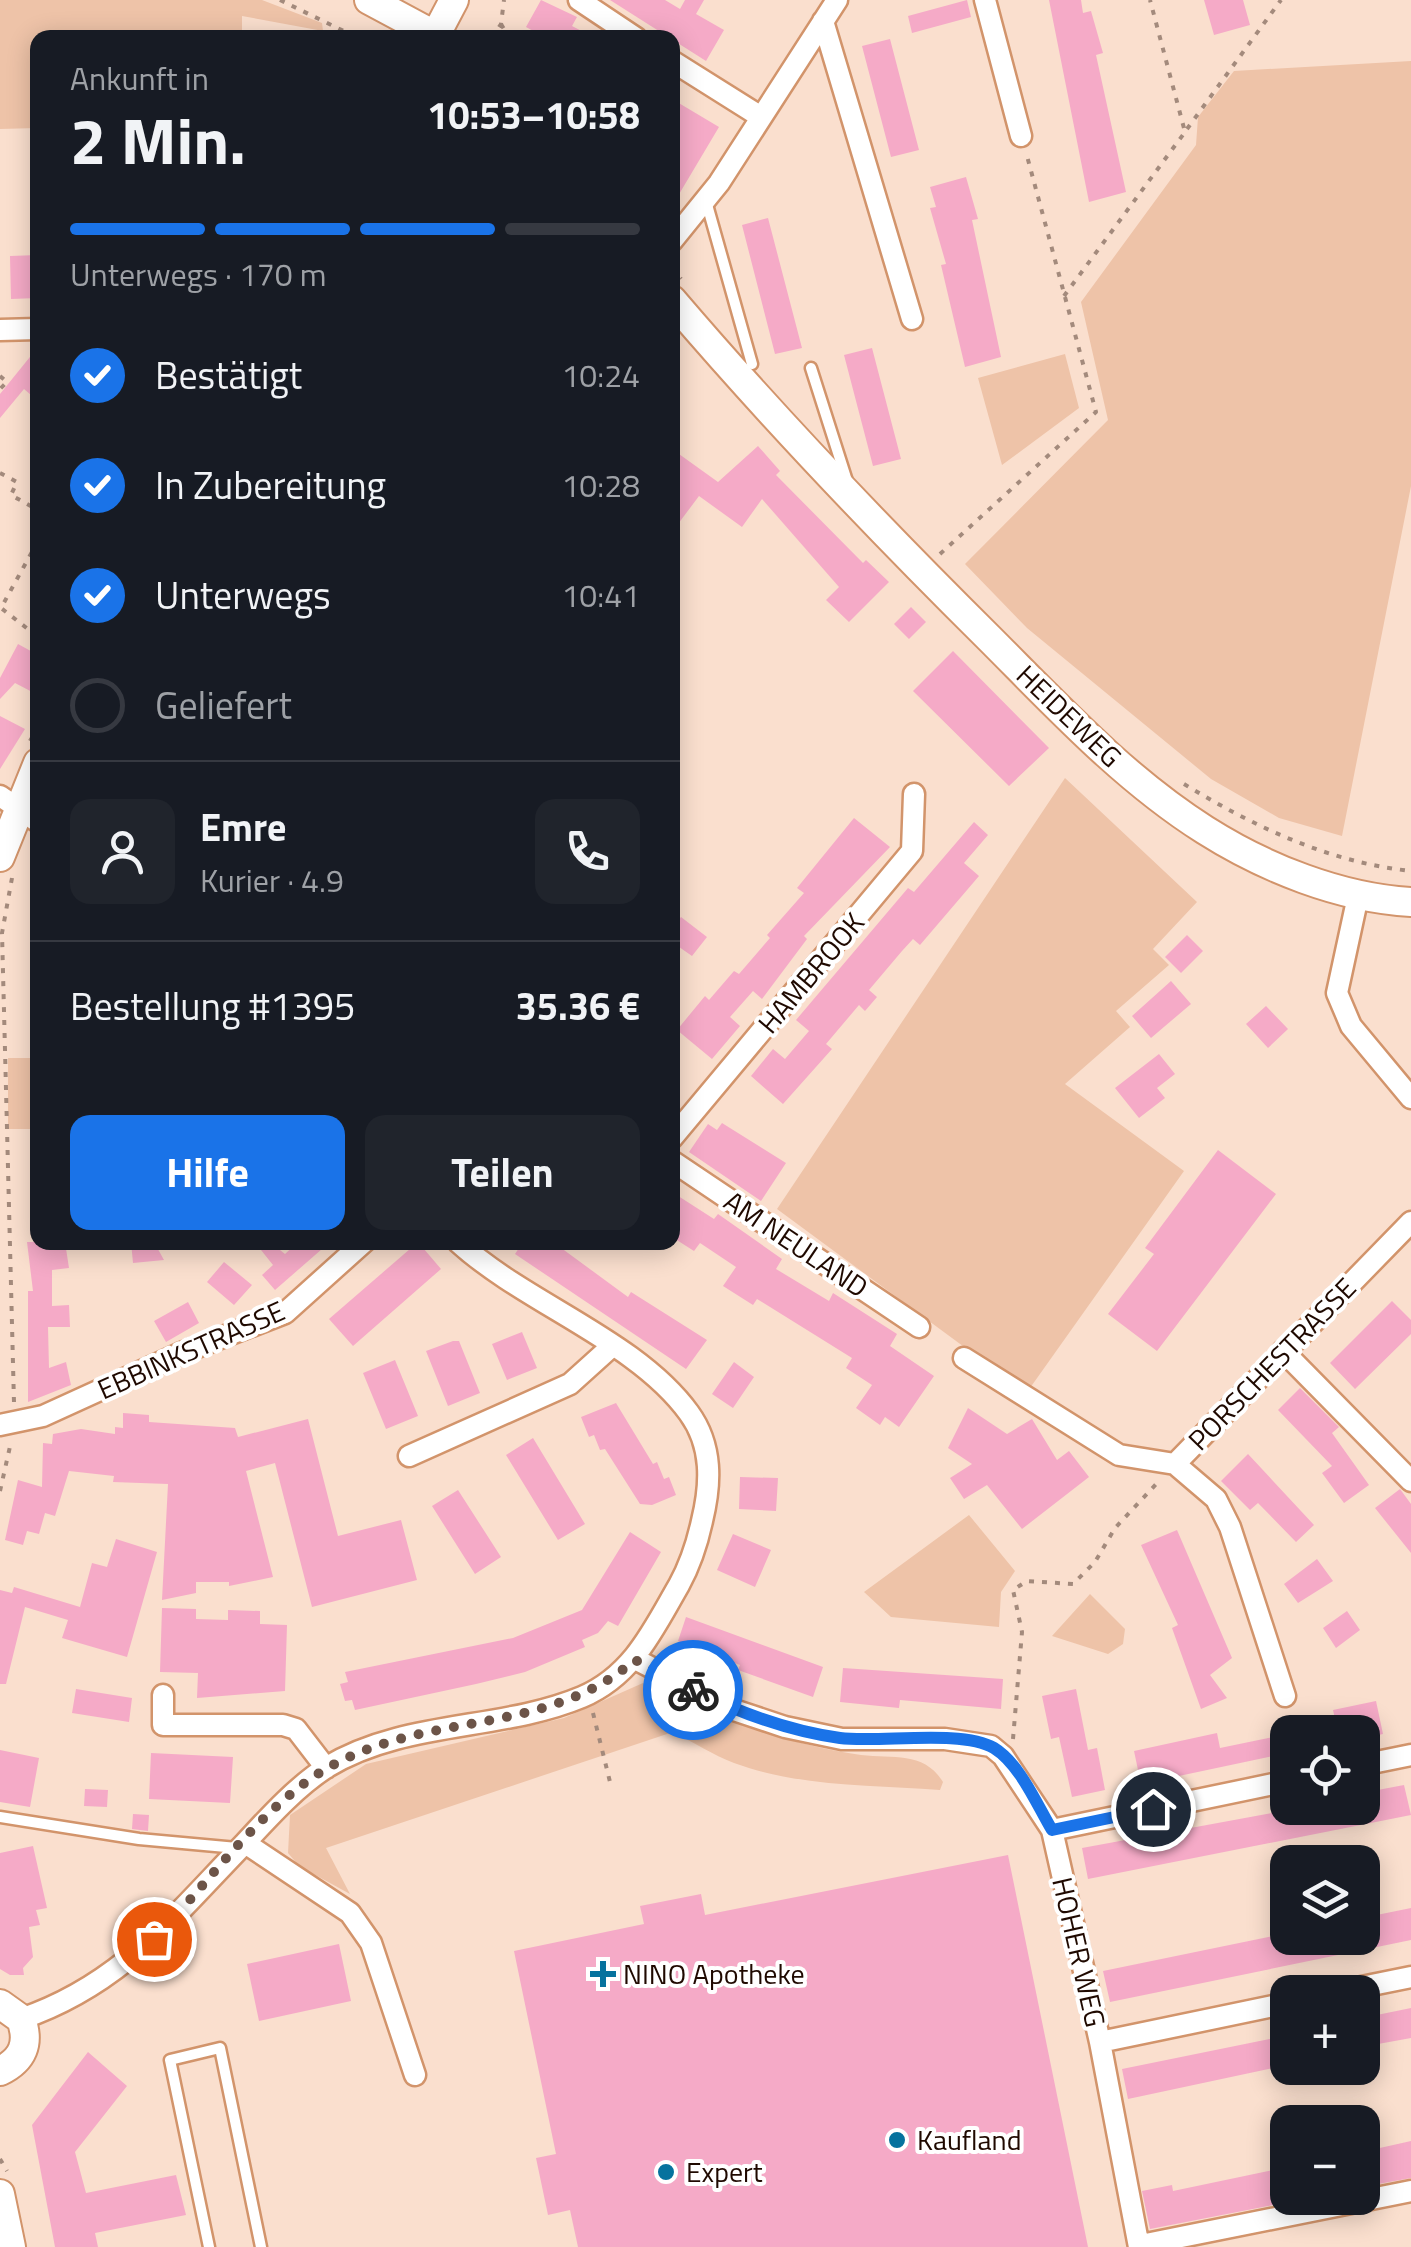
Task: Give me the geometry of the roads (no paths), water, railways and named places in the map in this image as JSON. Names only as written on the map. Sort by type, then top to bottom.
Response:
[{"type":"street","points":[[369,0],[425,30]]},
{"type":"street","points":[[439,30],[454,0]]},
{"type":"street","points":[[579,0],[624,30]]},
{"type":"street","points":[[680,231],[706,200],[837,0]]},
{"type":"street","points":[[985,0],[1021,136]]},
{"type":"street","points":[[823,21],[912,319]]},
{"type":"street","points":[[680,66],[761,117]]},
{"type":"street","name":"HEIDEWEG","points":[[680,294],[850,494],[931,558],[1094,743],[1150,792],[1208,832],[1316,883],[1358,896],[1411,902]]},
{"type":"street","points":[[0,330],[30,329]]},
{"type":"street","points":[[8,860],[18,809],[30,781]]},
{"type":"street","name":"HAMBROOK","points":[[680,1128],[912,852],[914,794]]},
{"type":"street","points":[[1358,896],[1337,993],[1351,1026],[1411,1098]]},
{"type":"street","name":"AM NEULAND","points":[[680,1165],[919,1327]]},
{"type":"street","name":"PORSCHESTRASSE","points":[[964,1358],[1119,1455],[1175,1464],[1411,1222]]},
{"type":"street","name":"EBBINKSTRASSE","points":[[7,1425],[285,1314],[355,1250]]},
{"type":"street","points":[[0,2071],[21,2056],[26,2031],[10,2012],[118,1972],[242,1845],[326,1768],[378,1744],[547,1709],[585,1695],[635,1660],[686,1572],[698,1538],[710,1473],[699,1430],[689,1413],[611,1347],[493,1273],[467,1250]]},
{"type":"street","points":[[409,1456],[570,1384],[611,1347]]},
{"type":"street","points":[[1283,1351],[1411,1480]]},
{"type":"street","points":[[1175,1464],[1216,1500],[1230,1527],[1285,1696]]},
{"type":"street","name":"HOHER WEG","points":[[635,1660],[731,1708],[784,1727],[842,1738],[945,1739],[991,1746],[1003,1756],[1052,1830],[1100,2042],[1140,2246]]},
{"type":"street","points":[[162,1694],[163,1725],[296,1729],[326,1768]]},
{"type":"street","points":[[1380,1761],[1411,1755]]},
{"type":"street","points":[[1052,1830],[1270,1785]]},
{"type":"street","points":[[242,1845],[350,1913],[372,1943],[415,2075]]},
{"type":"street","points":[[1380,1983],[1411,1977]]},
{"type":"street","points":[[1100,2042],[1270,2007]]},
{"type":"street","points":[[1140,2246],[1411,2191]]},
{"type":"street","points":[[0,2194],[11,2247]]},
{"type":"lane","points":[[706,200],[752,364]]},
{"type":"lane","points":[[811,368],[850,494]]},
{"type":"lane","points":[[0,1816],[138,1839],[242,1845]]},
{"type":"lane","points":[[209,2247],[170,2060],[220,2048],[261,2247]]},
{"type":"place","name":"NINO Apotheke","points":[[603,1974]]},
{"type":"place","name":"Kaufland","points":[[897,2140]]},
{"type":"place","name":"Expert","points":[[666,2172]]}]
